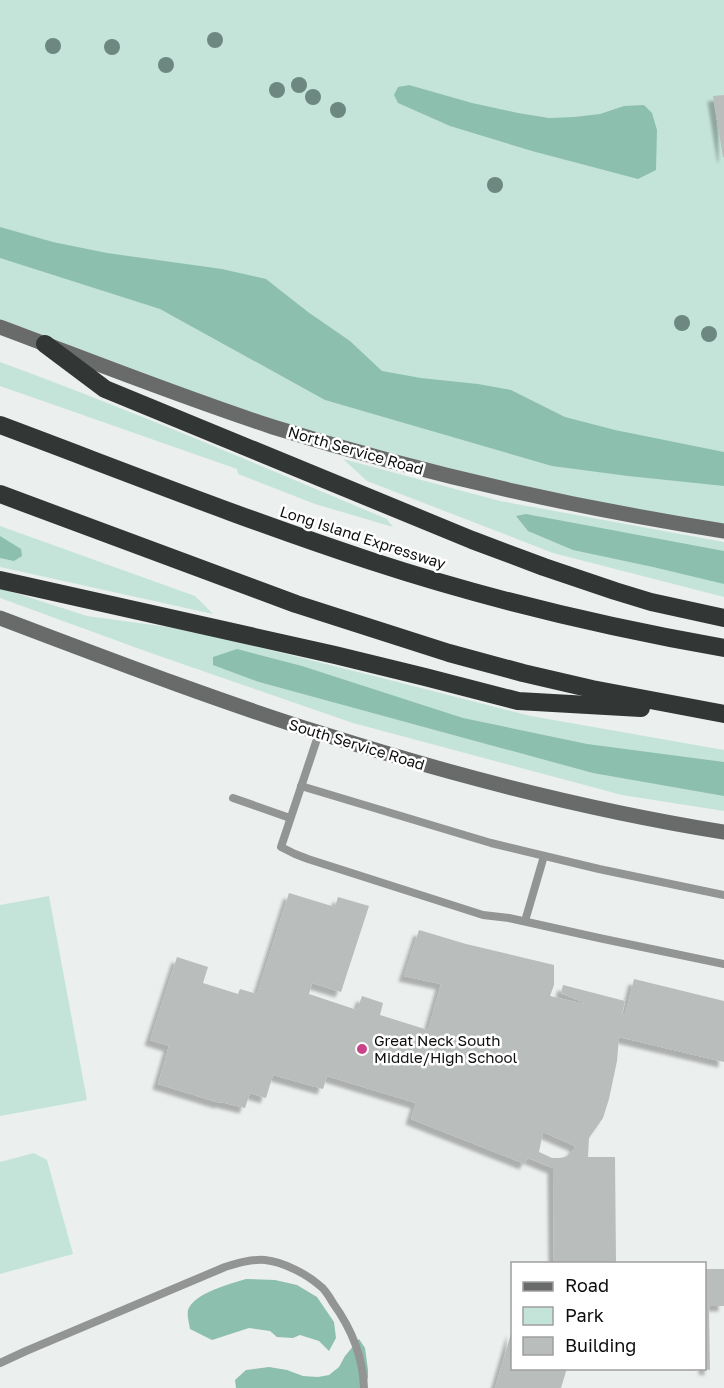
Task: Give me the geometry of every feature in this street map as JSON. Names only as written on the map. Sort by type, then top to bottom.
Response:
[{"type":"highway","points":[[45,344],[105,389],[462,536],[615,591],[651,602],[724,618]]},
{"type":"highway","name":"Long Island Expressway","points":[[0,425],[254,520],[451,586],[605,626],[724,648]]},
{"type":"highway","points":[[0,494],[296,604],[448,653],[592,689],[718,713]]},
{"type":"highway","points":[[0,580],[324,653],[518,701],[718,713]]},
{"type":"main road","name":"North Service Road","points":[[0,327],[210,406],[372,456],[503,490],[578,506],[724,531]]},
{"type":"main road","name":"South Service Road","points":[[0,618],[213,697],[319,733],[459,775],[535,794],[724,832]]},
{"type":"lane","points":[[319,733],[281,847],[295,855],[483,915],[525,921],[724,964]]},
{"type":"lane","points":[[301,786],[456,833],[544,856],[724,895]]},
{"type":"lane","points":[[233,798],[290,818]]},
{"type":"lane","points":[[525,921],[544,856]]},
{"type":"lane","points":[[0,1363],[225,1267],[253,1260],[267,1260],[306,1276],[320,1285],[330,1297],[354,1339],[362,1368],[364,1388]]},
{"type":"green space","points":[[0,0],[724,0],[724,531],[350,450],[0,327]]},
{"type":"green space","points":[[409,85],[472,103],[549,118],[600,114],[624,106],[644,105],[652,113],[657,130],[656,170],[638,179],[532,151],[450,126],[398,103],[394,95],[398,87]]},
{"type":"green space","points":[[0,227],[53,242],[107,253],[222,269],[266,279],[350,341],[382,371],[511,390],[565,417],[615,430],[724,452],[724,486],[552,466],[325,400],[160,309],[0,258]]},
{"type":"green space","points":[[0,362],[291,478],[387,519],[393,527],[315,504],[238,474],[237,469],[0,386]]},
{"type":"green space","points":[[343,459],[500,501],[724,542],[724,597],[553,553],[367,481]]},
{"type":"green space","points":[[526,514],[724,551],[724,584],[573,550],[528,531],[516,516]]},
{"type":"green space","points":[[0,526],[195,596],[213,614],[0,567]]},
{"type":"green space","points":[[0,536],[21,549],[22,556],[14,561],[0,558]]},
{"type":"green space","points":[[0,588],[87,616],[190,630],[531,716],[724,750],[724,811],[622,795],[353,723],[0,598]]},
{"type":"green space","points":[[237,649],[302,666],[463,718],[587,744],[724,762],[724,796],[593,773],[259,682],[213,665],[213,657]]},
{"type":"green space","points":[[49,896],[87,1100],[0,1116],[0,905]]},
{"type":"green space","points":[[34,1153],[47,1160],[73,1254],[0,1274],[0,1162]]},
{"type":"green space","points":[[246,1279],[275,1280],[297,1285],[317,1297],[334,1322],[336,1338],[329,1351],[319,1341],[300,1335],[293,1338],[277,1337],[270,1331],[249,1328],[212,1340],[190,1329],[188,1310],[197,1299],[213,1290]]},
{"type":"green space","points":[[359,1339],[365,1348],[368,1370],[368,1378],[362,1388],[236,1388],[235,1380],[246,1370],[269,1367],[303,1376],[329,1375],[339,1367]]},
{"type":"building","points":[[724,95],[724,157],[723,157],[713,96]]},
{"type":"building","points":[[289,893],[335,907],[338,897],[369,906],[341,992],[312,983],[309,994],[357,1010],[362,996],[383,1003],[380,1015],[428,1030],[441,984],[404,976],[419,930],[554,965],[554,985],[550,996],[585,1003],[561,993],[563,985],[625,1001],[622,1014],[625,1015],[634,979],[724,1001],[724,1062],[619,1037],[617,1061],[609,1099],[603,1118],[589,1138],[588,1157],[615,1157],[616,1262],[554,1262],[553,1168],[528,1158],[525,1164],[411,1119],[416,1103],[327,1076],[323,1089],[273,1075],[266,1098],[250,1093],[245,1108],[220,1103],[158,1084],[169,1046],[150,1040],[177,957],[208,967],[203,983],[238,994],[240,989],[257,994]],"holes":[[[543,1132],[575,1146],[566,1157],[559,1158],[552,1158],[539,1152]]]},
{"type":"building","points":[[706,1269],[724,1269],[724,1306],[709,1306],[710,1370],[706,1369]]},
{"type":"building","points":[[511,1333],[511,1370],[566,1370],[561,1388],[495,1388]]},
{"type":"place","name":"Great Neck South Middle/High School","points":[[362,1049]]}]
